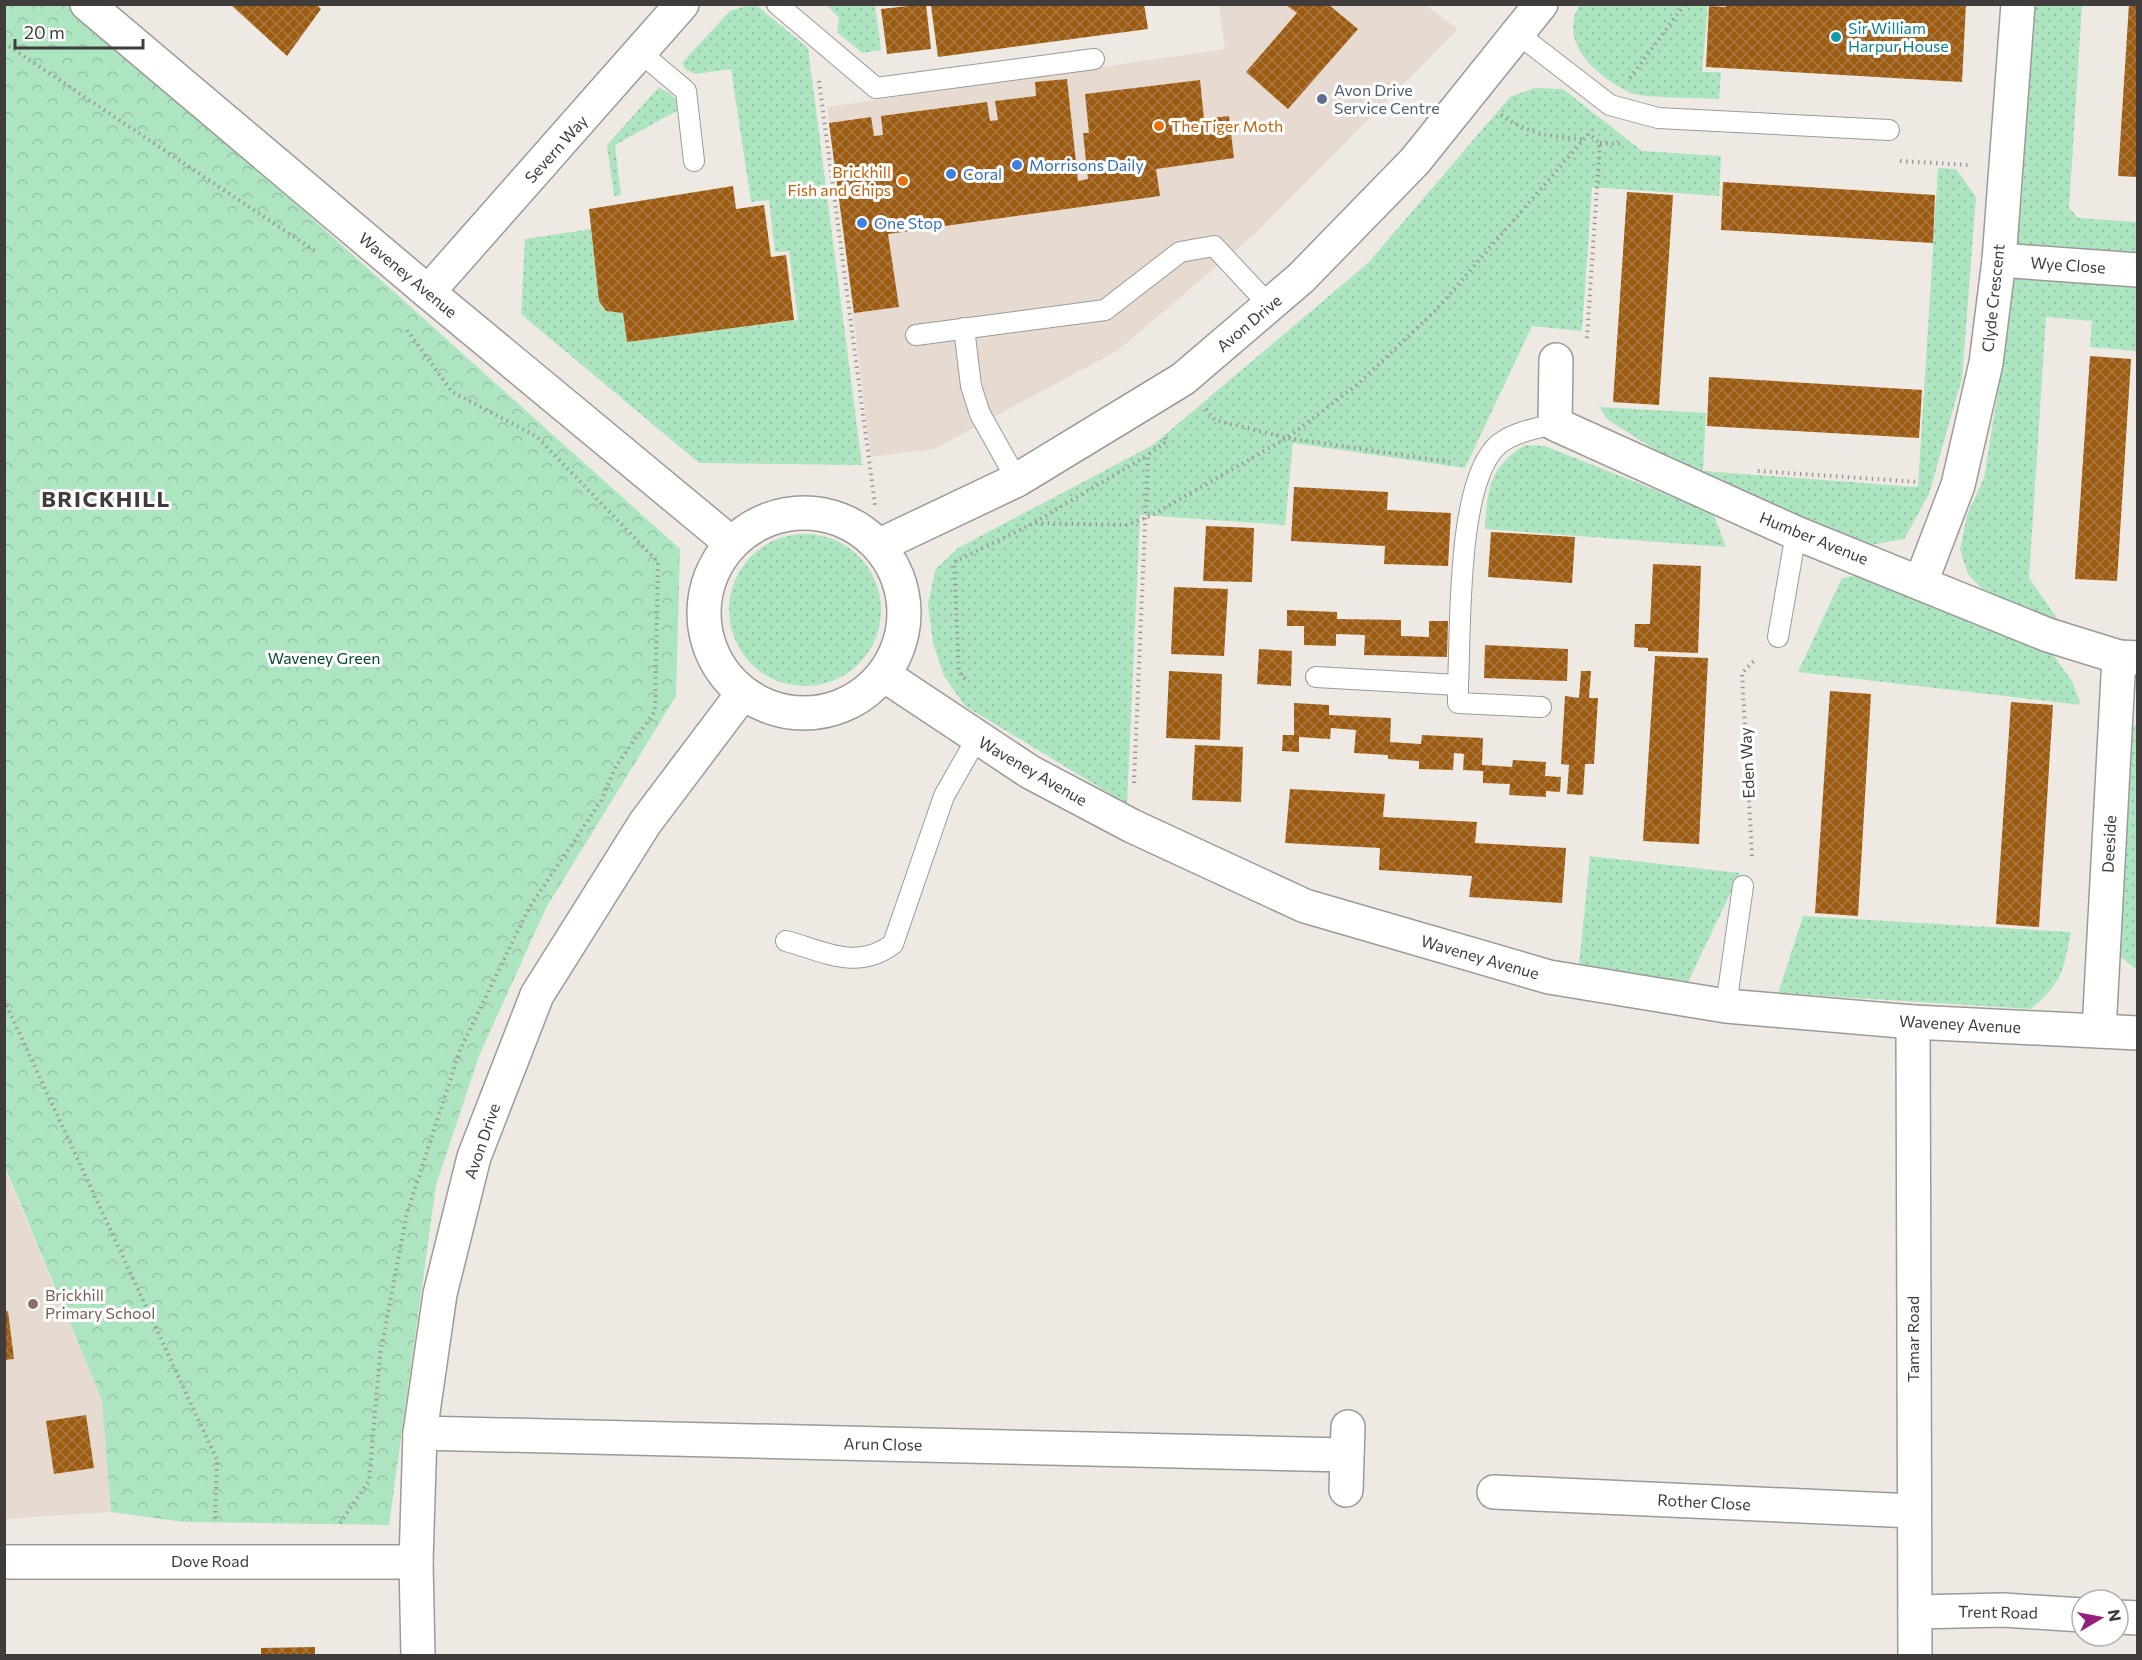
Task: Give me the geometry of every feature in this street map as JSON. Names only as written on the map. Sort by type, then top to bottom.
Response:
[{"type":"street","name":"Waveney Avenue","points":[[87,4],[428,292],[731,543]]},
{"type":"street","name":"Severn Way","points":[[428,292],[642,53],[682,4]]},
{"type":"street","name":"Avon Drive","points":[[880,545],[1017,480],[1183,379],[1270,306],[1415,161],[1541,4]]},
{"type":"street","name":"Clyde Crescent","points":[[1922,582],[1958,484],[1986,363],[1999,260],[2018,4]]},
{"type":"street","name":"Wye Close","points":[[1999,260],[2138,270]]},
{"type":"street","points":[[1555,424],[1556,360]]},
{"type":"street","name":"Humber Avenue","points":[[1555,424],[1796,533],[1922,582],[2048,635],[2128,657]]},
{"type":"street","points":[[789,513],[823,513],[854,525],[880,545],[898,575],[905,610],[900,644],[884,675],[861,697],[832,710],[801,714],[770,708],[743,693],[720,668],[706,637],[704,603],[712,570],[731,543],[758,523],[769,519],[789,513]]},
{"type":"street","name":"Deeside","points":[[2099,1031],[2128,657]]},
{"type":"street","name":"Waveney Avenue","points":[[884,675],[1029,772],[1132,826],[1305,906],[1549,977],[1726,1006],[1913,1022],[2138,1033]]},
{"type":"street","name":"Avon Drive","points":[[418,1656],[416,1562],[420,1432],[440,1294],[474,1157],[537,995],[645,823],[743,693]]},
{"type":"street","name":"Tamar Road","points":[[1913,1022],[1915,1656]]},
{"type":"street","name":"Arun Close","points":[[420,1432],[1347,1441],[1346,1490]]},
{"type":"street","name":"Rother Close","points":[[1494,1492],[1913,1511]]},
{"type":"street","name":"Dove Road","points":[[4,1562],[416,1562]]},
{"type":"street","name":"Trent Road","points":[[1915,1612],[2004,1610],[2070,1614]]},
{"type":"lane","points":[[777,4],[876,88],[1094,59]]},
{"type":"lane","points":[[1518,34],[1610,105],[1658,118],[1888,130]]},
{"type":"lane","points":[[642,53],[686,91],[694,161]]},
{"type":"lane","points":[[916,335],[1105,310],[1180,252],[1214,246],[1270,306]]},
{"type":"lane","points":[[964,328],[971,386],[980,414],[1017,480]]},
{"type":"lane","points":[[1541,707],[1458,703],[1458,685],[1467,513],[1484,466],[1499,444],[1528,430],[1555,424]]},
{"type":"lane","points":[[1778,638],[1796,533]]},
{"type":"lane","points":[[1316,677],[1458,685]]},
{"type":"lane","points":[[786,941],[854,959],[878,955],[893,944],[944,796],[977,738]]},
{"type":"lane","points":[[1726,1006],[1743,886]]},
{"type":"path","points":[[1034,523],[1127,525],[1146,518],[1287,438],[1358,384],[1435,311],[1585,140],[1685,4]]},
{"type":"path","points":[[813,36],[880,545]]},
{"type":"path","points":[[4,43],[318,254]]},
{"type":"path","points":[[1469,91],[1513,124],[1554,138],[1585,140]]},
{"type":"path","points":[[1587,342],[1600,143],[1589,134]]},
{"type":"path","points":[[334,1531],[369,1481],[380,1355],[407,1214],[460,1050],[530,908],[601,801],[616,766],[655,711],[658,562],[536,436],[452,392],[399,318]]},
{"type":"path","points":[[1183,379],[1215,420],[1287,438],[1484,466]]},
{"type":"path","points":[[973,687],[959,672],[954,562],[1034,523],[1149,455],[1167,441],[1143,404]]},
{"type":"path","points":[[1124,783],[1134,789],[1149,455]]},
{"type":"path","points":[[1751,470],[1958,484]]},
{"type":"path","name":"Eden Way","points":[[1743,886],[1753,869],[1742,673],[1778,638]]},
{"type":"path","points":[[4,1000],[217,1460],[214,1561]]},
{"type":"shaded area","points":[[1219,5],[1425,5],[1458,29],[1256,233],[1117,351],[934,449],[871,457],[827,107],[1225,49]]},
{"type":"shaded area","name":"Brickhill Primary School","points":[[4,1168],[102,1400],[111,1512],[5,1519]]},
{"type":"green space","points":[[1580,4],[1708,5],[1702,72],[1721,72],[1719,99],[1638,95],[1606,78],[1584,58],[1577,45],[1573,32],[1574,18]]},
{"type":"green space","name":"Waveney Green","points":[[4,5],[70,5],[126,51],[680,549],[676,696],[546,908],[479,1056],[436,1185],[389,1525],[184,1522],[111,1512],[102,1400],[5,1167]]},
{"type":"green space","points":[[756,5],[808,48],[862,465],[699,463],[521,314],[525,239],[591,229],[599,301],[606,311],[623,313],[627,342],[798,320],[789,251],[775,252],[769,200],[751,202],[731,69],[696,74],[686,70],[682,63],[730,11]]},
{"type":"green space","points":[[826,5],[875,5],[881,50],[862,53],[837,32],[839,17]]},
{"type":"green space","points":[[2035,5],[2082,5],[2069,208],[2078,218],[2137,222],[2137,351],[2090,347],[2092,321],[2046,317],[2029,578],[2059,621],[1985,592],[1968,574],[1960,550],[1967,515],[1984,478],[2010,317],[2021,205]]},
{"type":"green space","points":[[659,87],[672,95],[679,105],[678,110],[615,145],[621,195],[614,196],[607,145]]},
{"type":"green space","points":[[1534,88],[1563,89],[1642,151],[1721,156],[1719,196],[1592,187],[1582,331],[1532,326],[1465,468],[1293,443],[1285,525],[1140,515],[1127,804],[965,706],[944,676],[933,643],[928,605],[935,570],[958,548],[1153,445],[1369,262],[1510,97]]},
{"type":"green space","points":[[1938,168],[1956,169],[1976,197],[1962,378],[1929,494],[1904,539],[1871,545],[1689,471],[1608,420],[1599,407],[1706,413],[1703,471],[1918,487]]},
{"type":"green space","points":[[1525,445],[1545,446],[1713,513],[1726,547],[1485,529],[1492,481],[1504,462]]},
{"type":"green space","points":[[805,534],[834,540],[847,547],[858,557],[868,568],[875,581],[881,610],[875,639],[868,652],[858,663],[847,673],[834,680],[805,686],[776,680],[763,673],[752,663],[742,652],[735,639],[729,610],[735,581],[742,568],[752,557],[763,547],[776,540]]},
{"type":"green space","points":[[1859,575],[2051,652],[2072,681],[2081,705],[1798,672],[1842,578]]},
{"type":"green space","points":[[2137,724],[2137,970],[2120,956],[2133,727]]},
{"type":"green space","points":[[1590,856],[1740,873],[1687,984],[1579,965]]},
{"type":"green space","points":[[1803,916],[2071,932],[2066,957],[2056,983],[2031,1009],[1778,993]]},
{"type":"building","points":[[926,4],[931,49],[887,54],[881,9]]},
{"type":"building","points":[[946,4],[1144,4],[1148,29],[938,57],[931,6]]},
{"type":"building","name":"Sir William Harpur House","points":[[1726,4],[1966,4],[1962,82],[1706,67],[1709,6],[1726,7]]},
{"type":"building","points":[[2129,4],[2138,4],[2138,177],[2118,176]]},
{"type":"building","points":[[231,5],[317,5],[321,9],[287,56]]},
{"type":"building","points":[[1286,5],[1329,5],[1358,29],[1288,109],[1246,72],[1297,13]]},
{"type":"building","points":[[1067,79],[1078,181],[1088,179],[1083,133],[1089,133],[1085,94],[1200,80],[1204,119],[1229,116],[1234,158],[1156,169],[1160,196],[888,234],[899,307],[854,313],[829,123],[871,117],[874,136],[883,135],[881,116],[987,102],[990,121],[998,120],[995,101],[1036,96],[1035,82]]},
{"type":"building","points":[[1723,182],[1935,195],[1933,243],[1721,230]]},
{"type":"building","points":[[733,186],[736,209],[764,205],[771,257],[786,255],[794,320],[627,342],[623,313],[606,311],[599,301],[589,209]]},
{"type":"building","points":[[1627,192],[1673,195],[1659,405],[1613,402]]},
{"type":"building","points":[[2090,356],[2131,359],[2117,581],[2075,579]]},
{"type":"building","points":[[1709,377],[1922,390],[1919,438],[1707,426]]},
{"type":"building","points":[[1294,487],[1388,492],[1387,510],[1451,513],[1448,566],[1384,564],[1385,546],[1291,541]]},
{"type":"building","points":[[1206,526],[1254,528],[1252,582],[1203,581]]},
{"type":"building","points":[[1491,532],[1575,537],[1572,583],[1488,577]]},
{"type":"building","points":[[1653,564],[1701,566],[1698,653],[1648,651],[1648,648],[1634,647],[1635,624],[1650,624]]},
{"type":"building","points":[[1174,587],[1228,589],[1224,656],[1171,654]]},
{"type":"building","points":[[1287,610],[1337,612],[1337,619],[1401,620],[1401,636],[1429,637],[1429,621],[1448,621],[1447,657],[1364,655],[1365,635],[1336,634],[1336,646],[1304,645],[1304,626],[1287,626]]},
{"type":"building","points":[[1485,645],[1568,649],[1567,681],[1484,678]]},
{"type":"building","points":[[1259,649],[1292,651],[1291,686],[1257,684]]},
{"type":"building","points":[[1655,656],[1708,658],[1699,844],[1643,841]]},
{"type":"building","points":[[1169,671],[1222,674],[1220,740],[1166,738]]},
{"type":"building","points":[[1581,671],[1591,671],[1589,698],[1598,698],[1594,764],[1585,764],[1583,795],[1567,794],[1569,765],[1561,764],[1565,696],[1579,698]]},
{"type":"building","points":[[1830,691],[1871,694],[1858,916],[1815,913]]},
{"type":"building","points":[[2011,702],[2053,705],[2039,927],[1996,924]]},
{"type":"building","points":[[1294,703],[1329,705],[1329,715],[1391,718],[1390,742],[1421,744],[1422,735],[1483,738],[1482,765],[1512,767],[1513,760],[1546,762],[1545,776],[1561,777],[1560,792],[1546,791],[1546,797],[1509,795],[1510,784],[1483,783],[1483,771],[1463,770],[1464,754],[1454,753],[1453,770],[1419,769],[1419,761],[1388,759],[1388,755],[1354,753],[1356,730],[1331,728],[1330,739],[1299,737],[1299,752],[1282,751],[1283,735],[1294,735]]},
{"type":"building","points":[[1195,745],[1243,747],[1241,802],[1192,800]]},
{"type":"building","points":[[1290,789],[1385,794],[1383,817],[1477,822],[1475,843],[1566,848],[1562,903],[1469,897],[1472,876],[1379,870],[1380,848],[1285,843]]},
{"type":"building","points":[[8,1311],[14,1359],[4,1360],[4,1312]]},
{"type":"building","points":[[86,1415],[94,1468],[54,1474],[46,1421]]},
{"type":"building","points":[[315,1647],[315,1656],[261,1656],[261,1648]]},
{"type":"place","name":"Sir William Harpur House","points":[[1836,37]]},
{"type":"place","name":"Avon Drive Service Centre","points":[[1322,99]]},
{"type":"place","name":"The Tiger Moth","points":[[1159,126]]},
{"type":"place","name":"Morrisons Daily","points":[[1017,165]]},
{"type":"place","name":"Coral","points":[[951,174]]},
{"type":"place","name":"Brickhill Fish and Chips","points":[[903,181]]},
{"type":"place","name":"One Stop","points":[[862,223]]},
{"type":"place","name":"Brickhill Primary School","points":[[33,1304]]},
{"type":"district","name":"BRICKHILL","points":[[106,499]]}]
